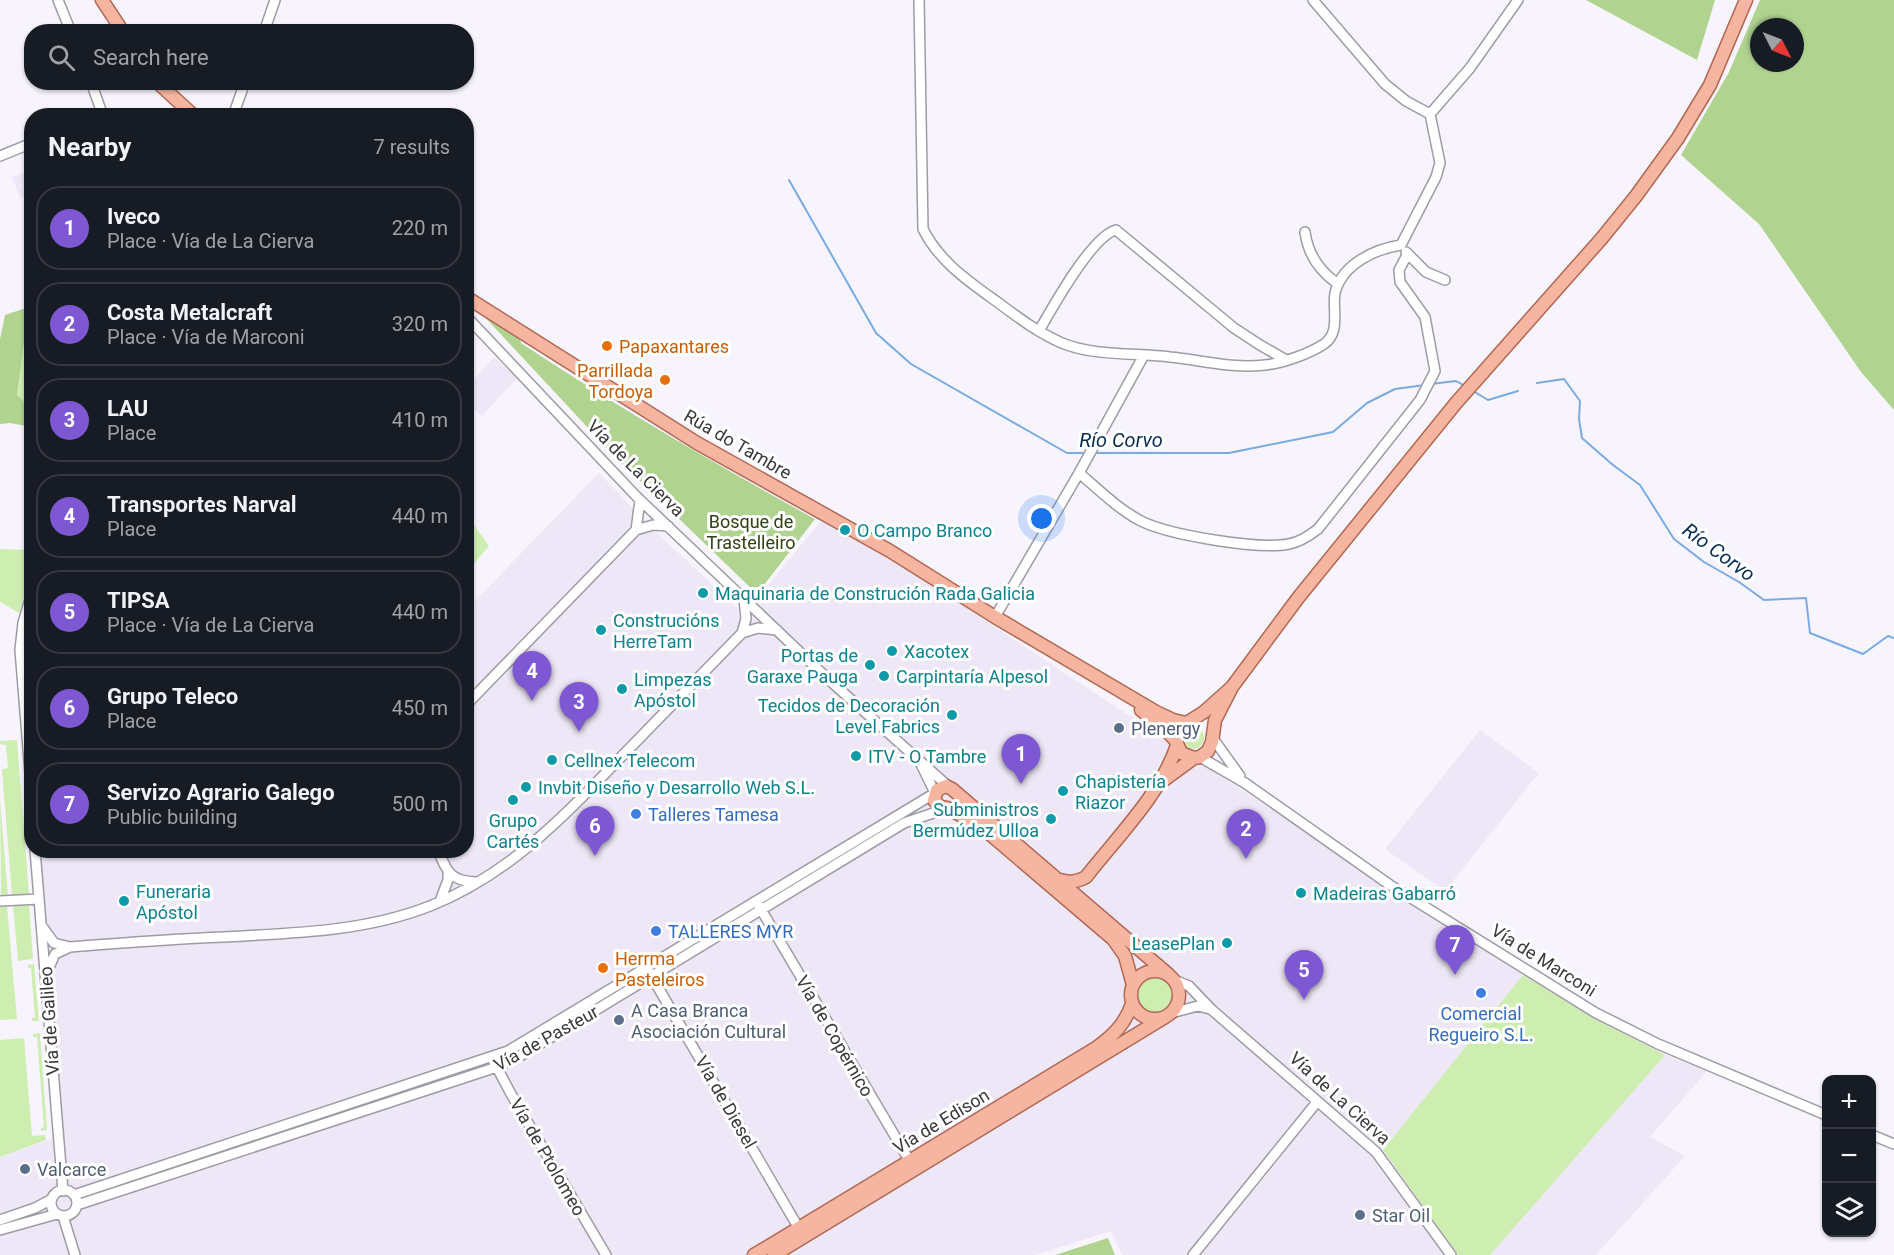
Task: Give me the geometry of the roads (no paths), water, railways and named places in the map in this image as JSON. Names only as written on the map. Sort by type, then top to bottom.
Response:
[{"type":"main road","points":[[102,0],[118,24]]},
{"type":"main road","points":[[1157,787],[1210,747],[1215,720],[1232,687],[1298,598],[1456,403],[1602,238],[1656,169],[1710,85],[1746,0]]},
{"type":"main road","points":[[166,90],[185,108]]},
{"type":"main road","name":"Rúa do Tambre","points":[[474,303],[697,443],[891,551],[995,617]]},
{"type":"main road","points":[[995,617],[1164,716],[1202,723],[1212,736]]},
{"type":"main road","points":[[1112,687],[1165,729],[1181,753],[1197,757]]},
{"type":"main road","points":[[1059,880],[1079,881],[1086,877],[1157,787],[1170,763],[1178,730],[1204,712],[1232,687]]},
{"type":"main road","points":[[947,808],[955,802],[952,789],[942,787],[935,793],[934,800],[937,806],[947,808],[984,829],[1113,939],[1125,956],[1133,985],[1132,1004],[1142,1016],[1157,1019],[1168,1015],[1175,1009],[1179,997],[1177,985],[1172,977],[1163,972],[1149,971],[1142,974],[1133,985]]},
{"type":"main road","name":"Vía de La Cierva","points":[[952,789],[1172,977]]},
{"type":"main road","points":[[1086,877],[1084,889],[1087,903]]},
{"type":"main road","name":"Vía de Edison","points":[[912,1165],[1096,1048],[1124,1023],[1132,1004]]},
{"type":"main road","name":"Vía de Edison","points":[[754,1255],[801,1232],[1168,1015]]},
{"type":"main road","name":"Vía de Edison","points":[[774,1255],[801,1232]]},
{"type":"street","points":[[58,0],[68,24]]},
{"type":"street","points":[[267,24],[275,0]]},
{"type":"street","points":[[919,0],[923,229],[939,254],[953,268],[1039,331],[1064,344],[1092,350],[1172,357],[1208,364],[1242,365],[1264,365],[1286,360],[1324,344],[1332,336],[1338,284],[1368,255],[1401,245],[1436,177],[1440,163],[1430,114]]},
{"type":"street","points":[[1313,0],[1385,84],[1406,101],[1430,114]]},
{"type":"street","points":[[1430,114],[1470,68],[1518,0]]},
{"type":"street","points":[[93,90],[99,108]]},
{"type":"street","points":[[236,108],[242,90]]},
{"type":"street","points":[[0,156],[24,146]]},
{"type":"street","points":[[1039,331],[1072,274],[1105,236],[1116,230],[1234,328],[1286,360]]},
{"type":"street","points":[[1305,232],[1309,253],[1322,272],[1338,284]]},
{"type":"street","points":[[1401,245],[1407,255],[1426,272],[1445,279]]},
{"type":"street","points":[[1079,473],[1129,514],[1159,529],[1251,546],[1291,544],[1306,538],[1318,530],[1420,400],[1435,371],[1425,317],[1400,282],[1399,270],[1407,255]]},
{"type":"street","name":"Vía de La Cierva","points":[[474,323],[640,500],[828,679],[952,789]]},
{"type":"street","points":[[995,617],[1079,473],[1144,355]]},
{"type":"street","points":[[638,527],[640,500]]},
{"type":"street","points":[[474,697],[653,512]]},
{"type":"street","points":[[638,527],[668,526]]},
{"type":"street","points":[[744,598],[746,629]]},
{"type":"street","points":[[43,941],[69,946],[304,932],[390,919],[440,901],[477,882],[519,855],[556,824],[760,614]]},
{"type":"street","points":[[24,620],[20,650],[24,701]]},
{"type":"street","points":[[746,629],[777,630]]},
{"type":"street","name":"Vía de Marconi","points":[[1212,736],[1245,783]]},
{"type":"street","name":"Vía de Marconi","points":[[1197,757],[1245,783],[1390,885],[1606,1019],[1822,1113]]},
{"type":"street","name":"Vía de La Cierva","points":[[920,759],[935,793]]},
{"type":"street","name":"Vía de Pasteur","points":[[77,1205],[496,1067],[520,1056],[652,977],[935,793]]},
{"type":"street","name":"Vía de Pasteur","points":[[74,1195],[492,1058],[519,1045],[646,967],[759,906],[904,823],[926,813],[947,808]]},
{"type":"street","name":"Vía de Galileo","points":[[36,858],[63,1191]]},
{"type":"street","points":[[442,858],[450,877],[451,887],[458,892]]},
{"type":"street","points":[[450,877],[477,882]]},
{"type":"street","points":[[440,901],[450,877]]},
{"type":"street","points":[[0,901],[39,898]]},
{"type":"street","name":"Vía de Copérnico","points":[[759,906],[912,1165]]},
{"type":"street","points":[[42,925],[54,943],[55,954],[45,975]]},
{"type":"street","points":[[44,957],[69,946]]},
{"type":"street","name":"Vía de Diesel","points":[[646,967],[801,1232]]},
{"type":"street","name":"Vía de La Cierva","points":[[1172,977],[1189,986],[1212,1010],[1376,1152],[1451,1255]]},
{"type":"street","points":[[1168,1015],[1198,1006],[1212,1010]]},
{"type":"street","name":"Vía de Ptolomeo","points":[[492,1058],[606,1255]]},
{"type":"street","points":[[1192,1255],[1317,1102]]},
{"type":"street","points":[[1876,1137],[1894,1144]]},
{"type":"street","points":[[0,1220],[35,1208],[52,1200],[63,1191],[74,1195],[77,1205],[70,1215],[60,1215],[0,1230]]},
{"type":"street","points":[[52,1200],[52,1207],[60,1215],[75,1255]]},
{"type":"waterway","name":"Río Corvo","points":[[789,180],[876,333],[911,364],[1067,453],[1088,453]]},
{"type":"waterway","name":"Río Corvo","points":[[1537,383],[1564,379],[1580,401],[1579,419],[1582,438],[1640,485],[1674,539],[1704,562],[1739,582],[1764,600],[1806,598],[1810,633],[1863,654],[1888,636],[1894,638]]},
{"type":"waterway","name":"Río Corvo","points":[[1431,384],[1456,381],[1465,386]]},
{"type":"waterway","name":"Río Corvo","points":[[1093,453],[1229,453],[1333,432],[1367,403],[1395,389],[1425,385]]},
{"type":"waterway","name":"Río Corvo","points":[[1473,391],[1488,400],[1518,391]]},
{"type":"place","name":"Papaxantares","points":[[607,346]]},
{"type":"place","name":"Parrillada Tordoya","points":[[665,380]]},
{"type":"place","name":"O Campo Branco","points":[[845,530]]},
{"type":"place","name":"Maquinaria de Construción Rada Galicia","points":[[703,593]]},
{"type":"place","name":"Construcións HerreTam","points":[[601,630]]},
{"type":"place","name":"Xacotex","points":[[892,651]]},
{"type":"place","name":"Portas de Garaxe Pauga","points":[[870,665]]},
{"type":"place","name":"Carpintaría Alpesol","points":[[884,676]]},
{"type":"place","name":"Limpezas Apóstol","points":[[622,689]]},
{"type":"place","name":"Transportes Narval","points":[[532,701]]},
{"type":"place","name":"Tecidos de Decoración Level Fabrics","points":[[952,715]]},
{"type":"place","name":"Plenergy","points":[[1119,728]]},
{"type":"place","name":"LAU","points":[[579,732]]},
{"type":"place","name":"ITV - O Tambre","points":[[856,756]]},
{"type":"place","name":"Cellnex Telecom","points":[[552,760]]},
{"type":"place","name":"Iveco","points":[[1021,784]]},
{"type":"place","name":"Invbit Diseño y Desarrollo Web S.L.","points":[[526,787]]},
{"type":"place","name":"Chapistería Riazor","points":[[1063,791]]},
{"type":"place","name":"Grupo Cartés","points":[[513,800]]},
{"type":"place","name":"Talleres Tamesa","points":[[636,814]]},
{"type":"place","name":"Subministros Bermúdez Ulloa","points":[[1051,819]]},
{"type":"place","name":"Grupo Teleco","points":[[595,856]]},
{"type":"place","name":"Costa Metalcraft","points":[[1246,859]]},
{"type":"place","name":"Madeiras Gabarró","points":[[1301,893]]},
{"type":"place","name":"Funeraria Apóstol","points":[[124,901]]},
{"type":"place","name":"TALLERES MYR","points":[[656,931]]},
{"type":"place","name":"LeasePlan","points":[[1227,943]]},
{"type":"place","name":"Herrma Pasteleiros","points":[[603,968]]},
{"type":"place","name":"Servizo Agrario Galego","points":[[1455,975]]},
{"type":"place","name":"Comercial Regueiro S.L.","points":[[1481,993]]},
{"type":"place","name":"TIPSA","points":[[1304,1000]]},
{"type":"place","name":"A Casa Branca Asociación Cultural","points":[[619,1020]]},
{"type":"place","name":"Valcarce","points":[[25,1169]]},
{"type":"place","name":"Star Oil","points":[[1360,1215]]},
{"type":"park label","name":"Bosque de Trastelleiro","points":[[751,531]]}]
